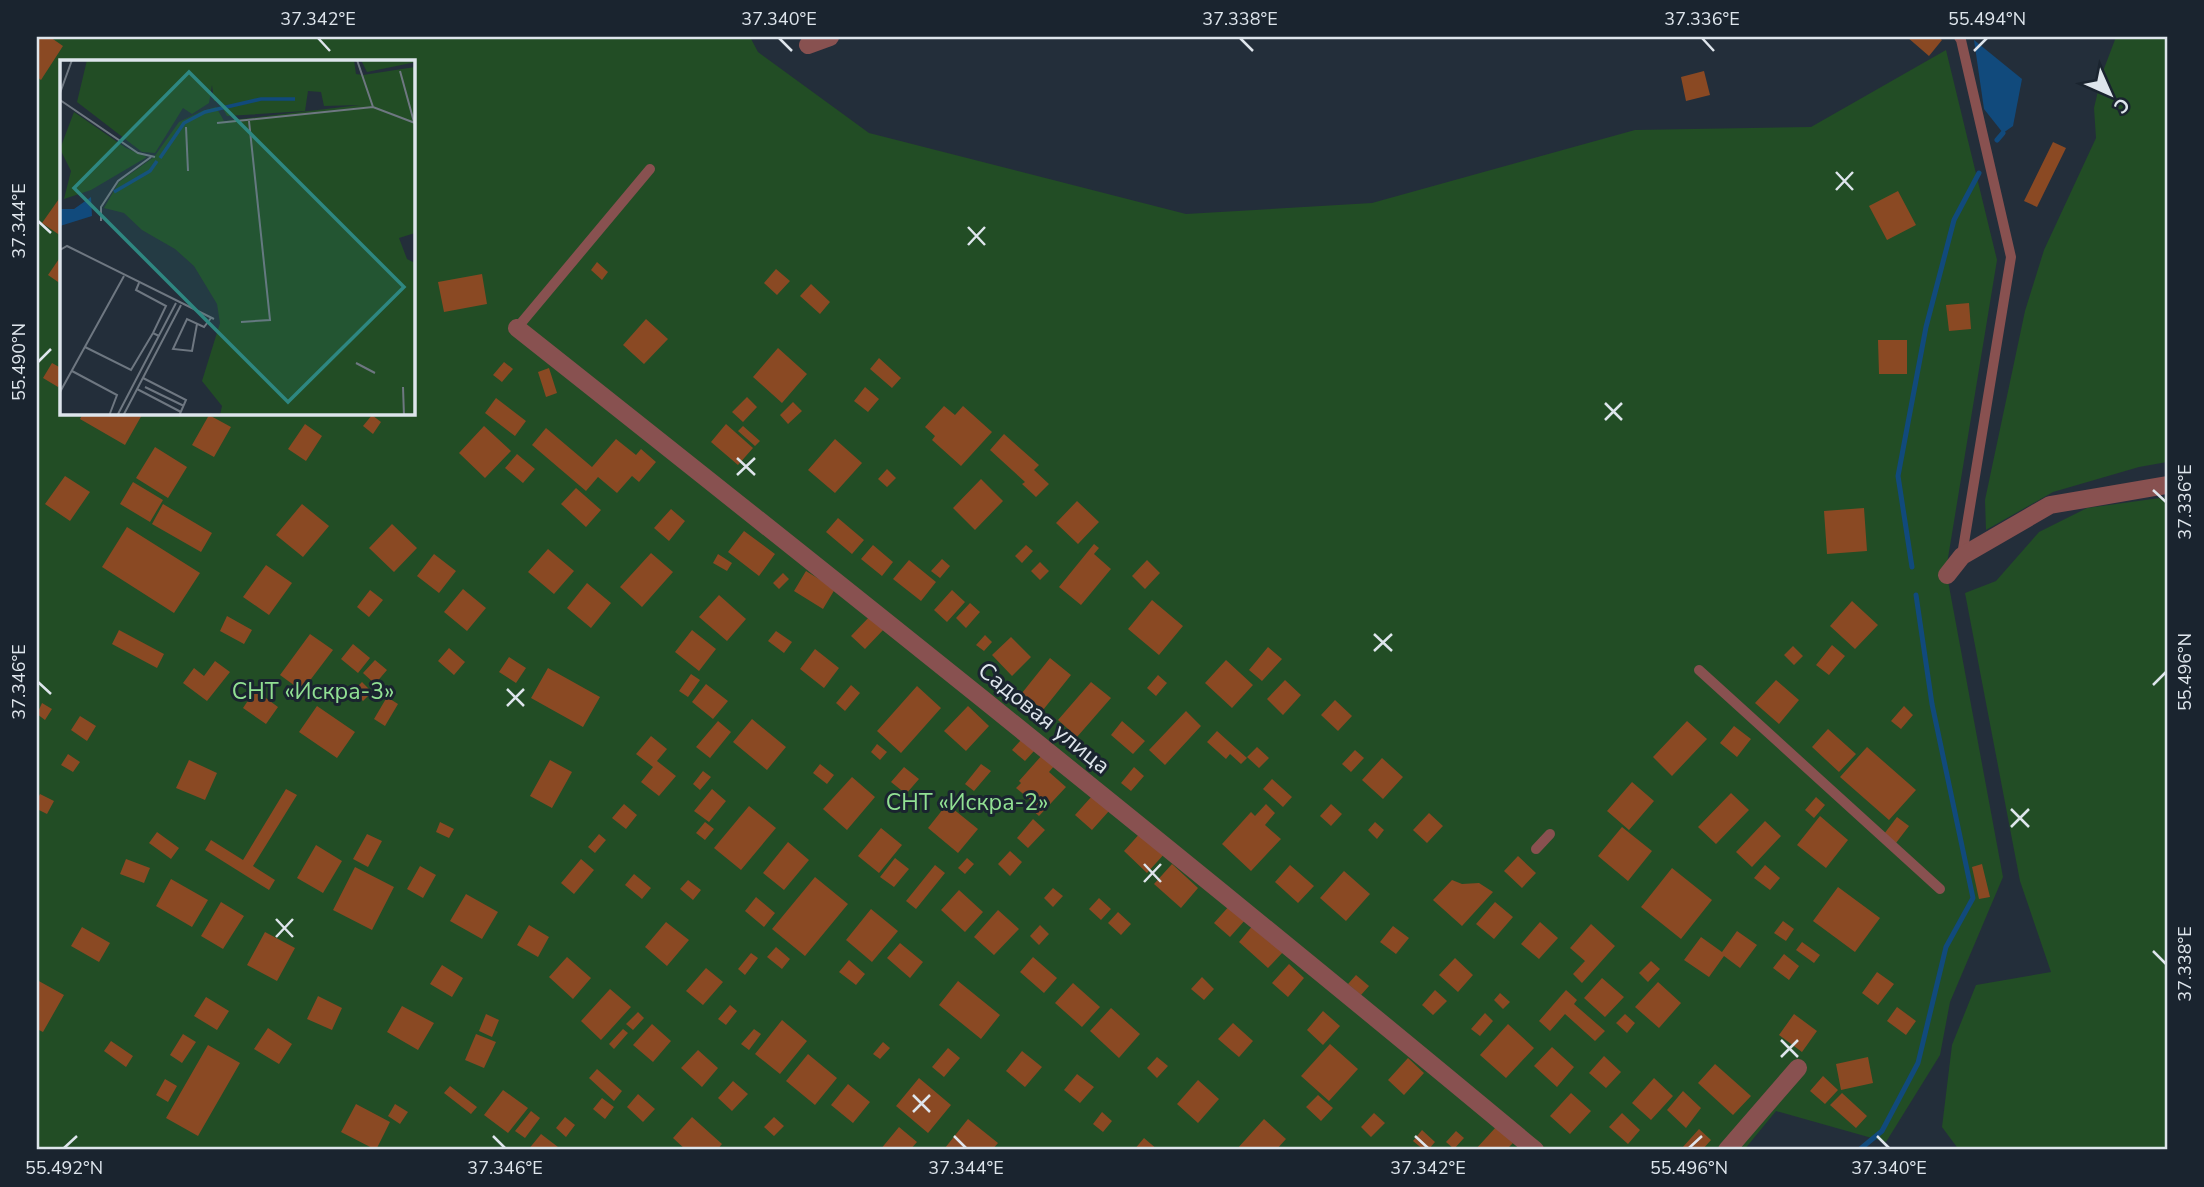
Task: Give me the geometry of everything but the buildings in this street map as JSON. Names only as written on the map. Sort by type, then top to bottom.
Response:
[{"type":"street","points":[[808,45],[830,37]]},
{"type":"street","name":"Садовая улица","points":[[517,328],[1333,982],[1535,1150]]},
{"type":"street","points":[[1947,575],[1962,556],[2050,505],[2167,485]]},
{"type":"street","points":[[1727,1150],[1798,1068]]},
{"type":"lane","points":[[1959,37],[2011,257],[1962,556]]},
{"type":"lane","points":[[517,328],[650,169]]},
{"type":"lane","points":[[1699,670],[1940,889]]},
{"type":"lane","points":[[1536,849],[1550,834]]},
{"type":"green space","points":[[37,37],[750,37],[758,52],[869,133],[1186,214],[1372,203],[1635,130],[1811,127],[1946,50],[1997,260],[1946,570],[2003,877],[1950,1002],[1940,1055],[1886,1142],[1776,1111],[1744,1150],[37,1150]]},
{"type":"green space","points":[[2116,37],[2167,37],[2167,462],[2139,467],[2053,492],[1986,530],[1985,500],[2025,311],[2044,250],[2096,138],[2094,108],[2102,74]]},
{"type":"green space","points":[[2167,497],[2167,1150],[1959,1150],[1942,1127],[1952,1045],[1976,985],[2051,972],[2020,881],[1965,593],[1996,581],[2039,532],[2087,508]]},
{"type":"water","points":[[1974,40],[2022,79],[2013,126],[2003,133],[1984,109]]},
{"type":"waterway","points":[[1997,140],[2003,133]]},
{"type":"waterway","points":[[1912,567],[1898,476],[1926,327],[1954,220],[1979,173]]},
{"type":"waterway","points":[[1859,1150],[1882,1131],[1918,1063],[1946,947],[1973,898],[1932,704],[1916,595]]},
{"type":"park label","name":"СНТ «Искра-3»","points":[[313,691]]},
{"type":"park label","name":"СНТ «Искра-2»","points":[[967,802]]}]
